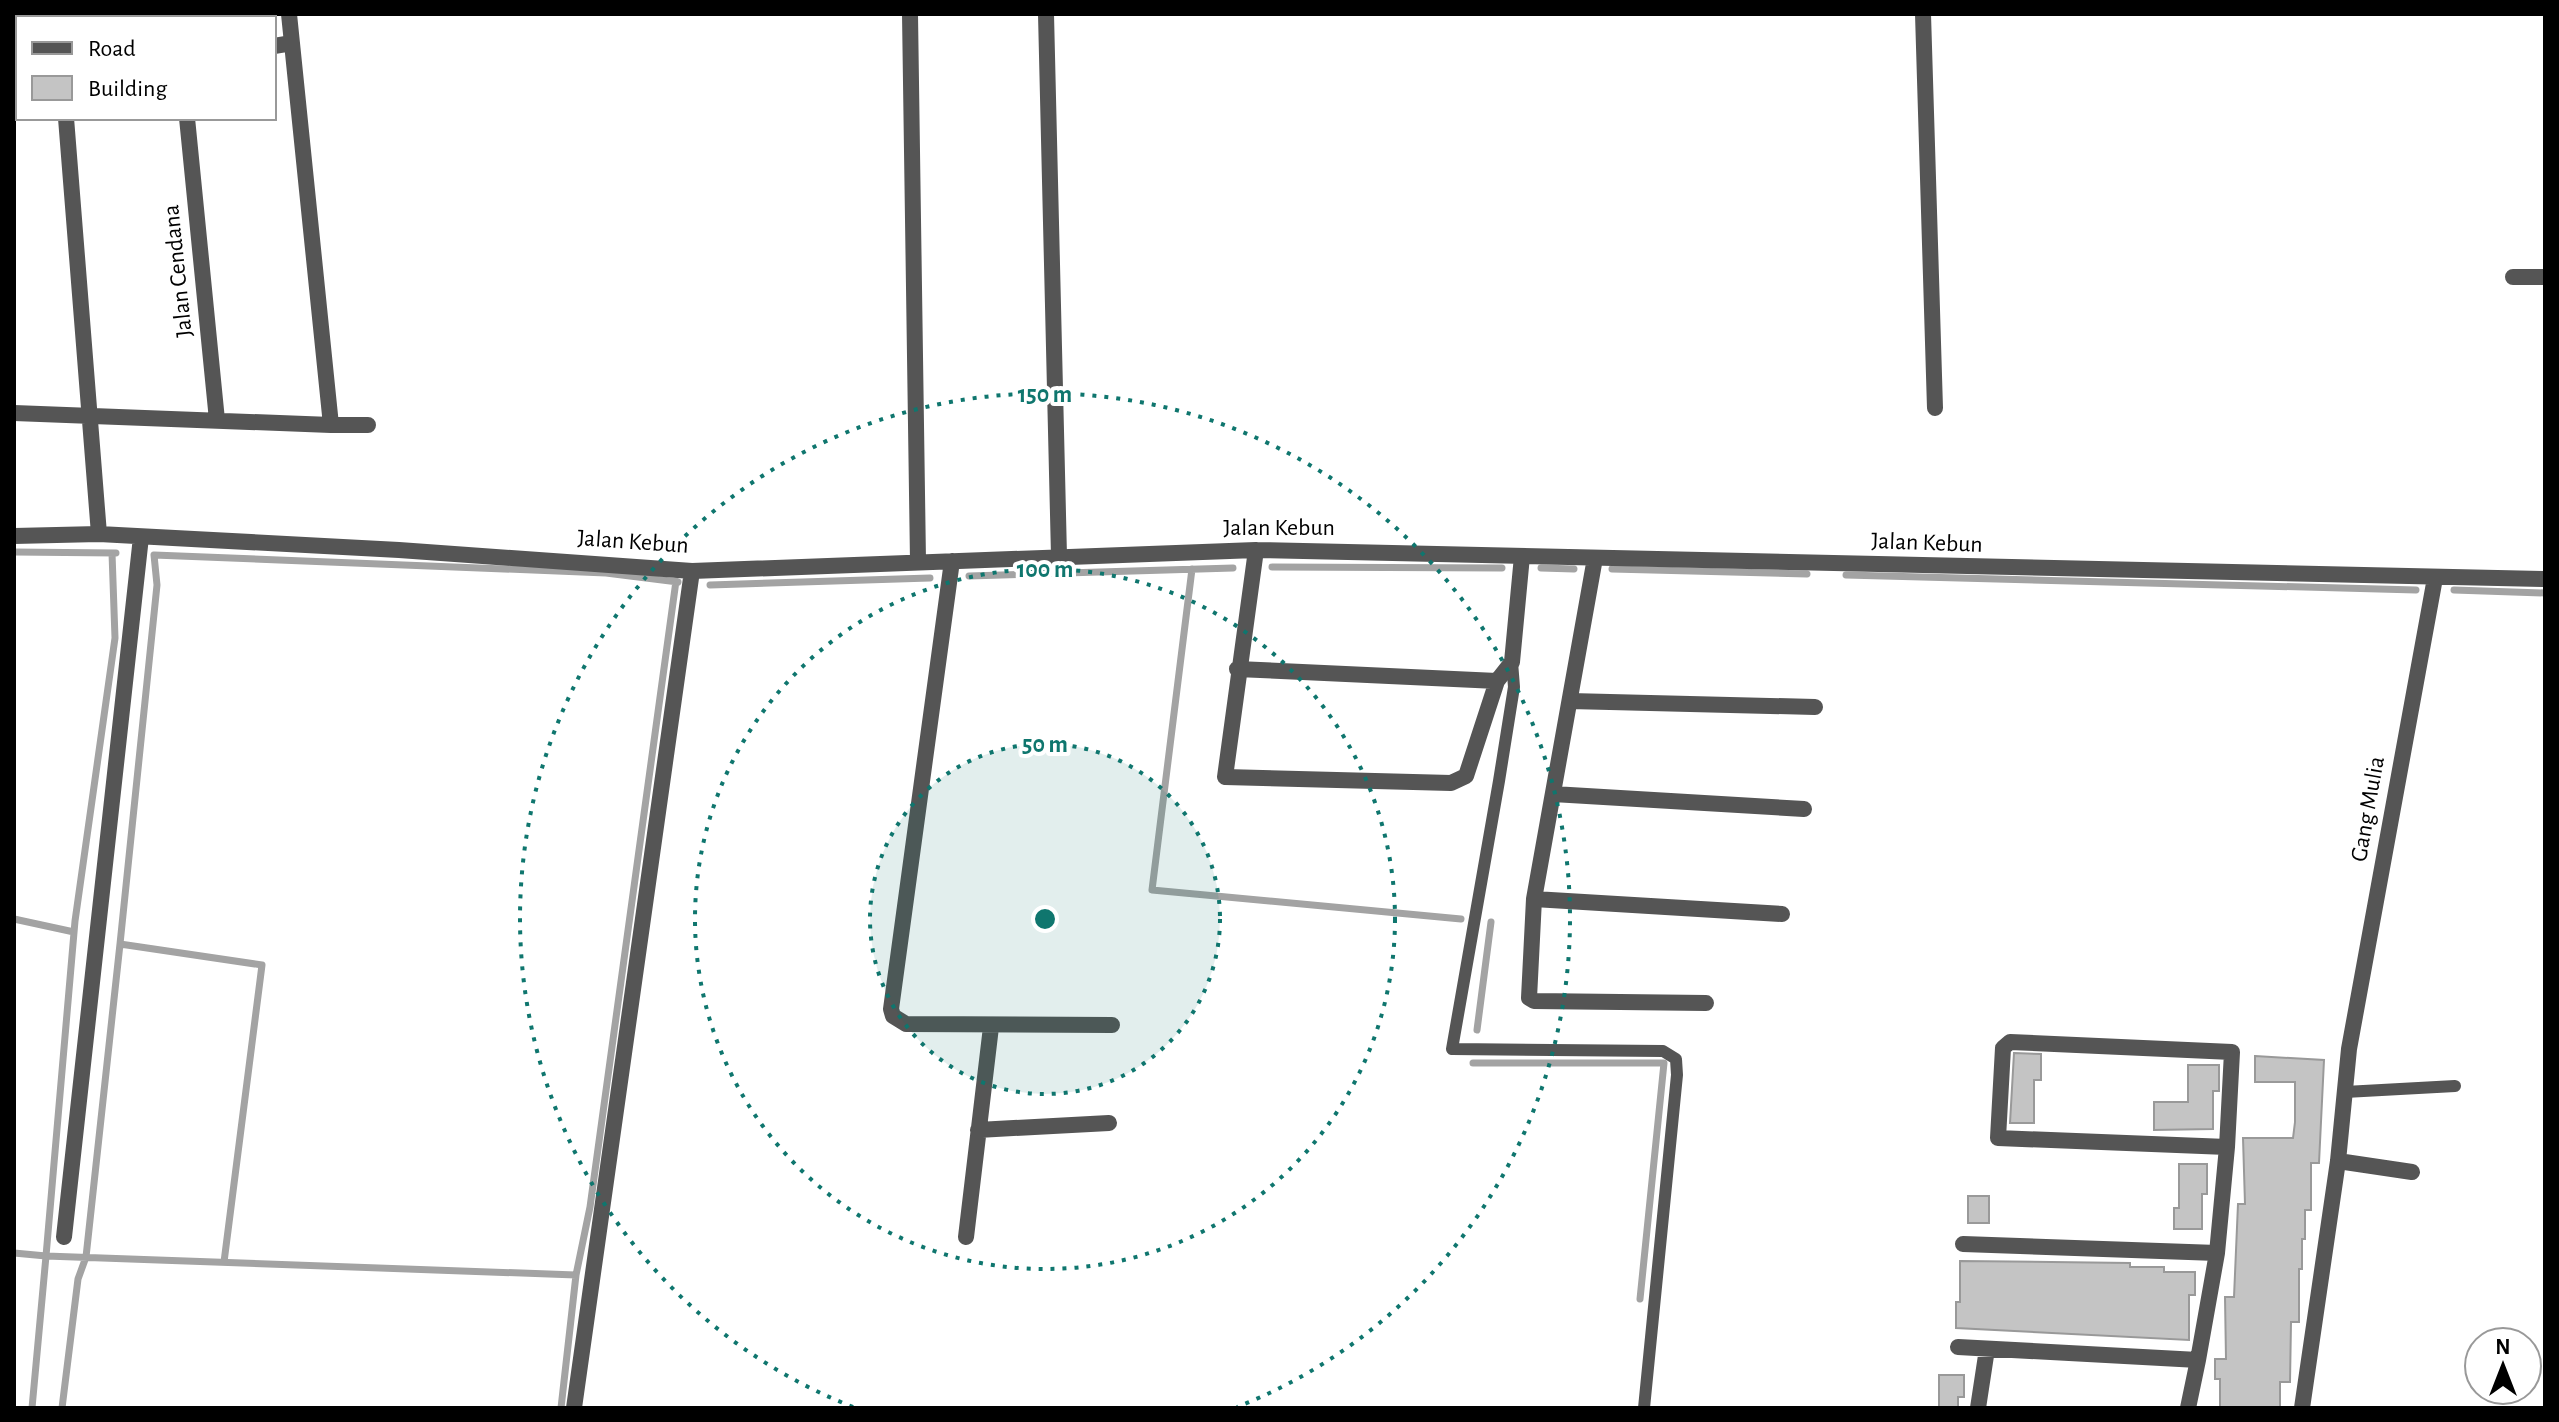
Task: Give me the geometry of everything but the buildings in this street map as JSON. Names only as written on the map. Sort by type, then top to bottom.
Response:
[{"type":"street","points":[[289,14],[331,425]]},
{"type":"street","points":[[910,14],[918,561]]},
{"type":"street","points":[[1046,14],[1059,556]]},
{"type":"street","points":[[1923,14],[1935,408]]},
{"type":"street","points":[[276,46],[292,43]]},
{"type":"street","points":[[66,120],[99,534]]},
{"type":"street","name":"Jalan Cendana","points":[[187,120],[217,420]]},
{"type":"street","points":[[2513,277],[2545,277]]},
{"type":"street","points":[[14,413],[368,425]]},
{"type":"street","name":"Jalan Kebun","points":[[14,536],[99,534],[399,550],[692,571],[1256,550],[2545,579]]},
{"type":"street","points":[[64,1237],[141,537]]},
{"type":"street","points":[[1256,550],[1237,669],[1225,777],[1451,783],[1466,776],[1497,681],[1512,662],[1522,556]]},
{"type":"street","points":[[1595,558],[1534,899],[1528,992],[1534,1001],[1706,1003]]},
{"type":"street","points":[[952,561],[891,1009],[899,1023],[906,1024],[991,1027],[1112,1025]]},
{"type":"street","points":[[574,1408],[692,571]]},
{"type":"street","name":"Gang Mulia","points":[[2302,1408],[2338,1161],[2349,1049],[2435,578]]},
{"type":"street","points":[[1237,669],[1497,681]]},
{"type":"street","points":[[1570,701],[1815,707]]},
{"type":"street","points":[[1553,794],[1804,809]]},
{"type":"street","points":[[1534,899],[1782,914]]},
{"type":"street","points":[[966,1237],[991,1027]]},
{"type":"street","points":[[2188,1408],[2217,1253],[2227,1147],[2232,1052],[2010,1042],[2003,1048],[1998,1138],[2227,1147]]},
{"type":"street","points":[[978,1130],[1109,1123]]},
{"type":"street","points":[[2338,1161],[2412,1172]]},
{"type":"street","points":[[1963,1244],[2217,1253]]},
{"type":"street","points":[[1958,1347],[2198,1360]]},
{"type":"street","points":[[1978,1408],[1987,1349]]},
{"type":"lane","points":[[1512,662],[1514,687],[1452,1049],[1663,1051],[1676,1059],[1677,1075],[1644,1408]]},
{"type":"lane","points":[[2345,1092],[2455,1086]]},
{"type":"waterway","points":[[14,552],[116,553]]},
{"type":"waterway","points":[[112,553],[115,638],[75,921],[46,1256],[576,1275],[561,1408]]},
{"type":"waterway","points":[[224,1262],[262,965],[120,944],[157,585],[154,555],[606,573],[678,582]]},
{"type":"waterway","points":[[1272,567],[1502,568]]},
{"type":"waterway","points":[[969,576],[1233,568]]},
{"type":"waterway","points":[[1541,568],[1574,569]]},
{"type":"waterway","points":[[1192,569],[1152,890],[1461,919]]},
{"type":"waterway","points":[[1612,569],[1807,574]]},
{"type":"waterway","points":[[1846,575],[2416,590]]},
{"type":"waterway","points":[[710,585],[930,578]]},
{"type":"waterway","points":[[576,1275],[590,1207],[676,581]]},
{"type":"waterway","points":[[2454,590],[2545,593]]},
{"type":"waterway","points":[[14,919],[74,932]]},
{"type":"waterway","points":[[1477,1030],[1491,922]]},
{"type":"waterway","points":[[62,1408],[78,1279],[86,1257],[120,944]]},
{"type":"waterway","points":[[1473,1063],[1664,1063],[1640,1299]]},
{"type":"waterway","points":[[14,1253],[46,1256],[32,1408]]}]
